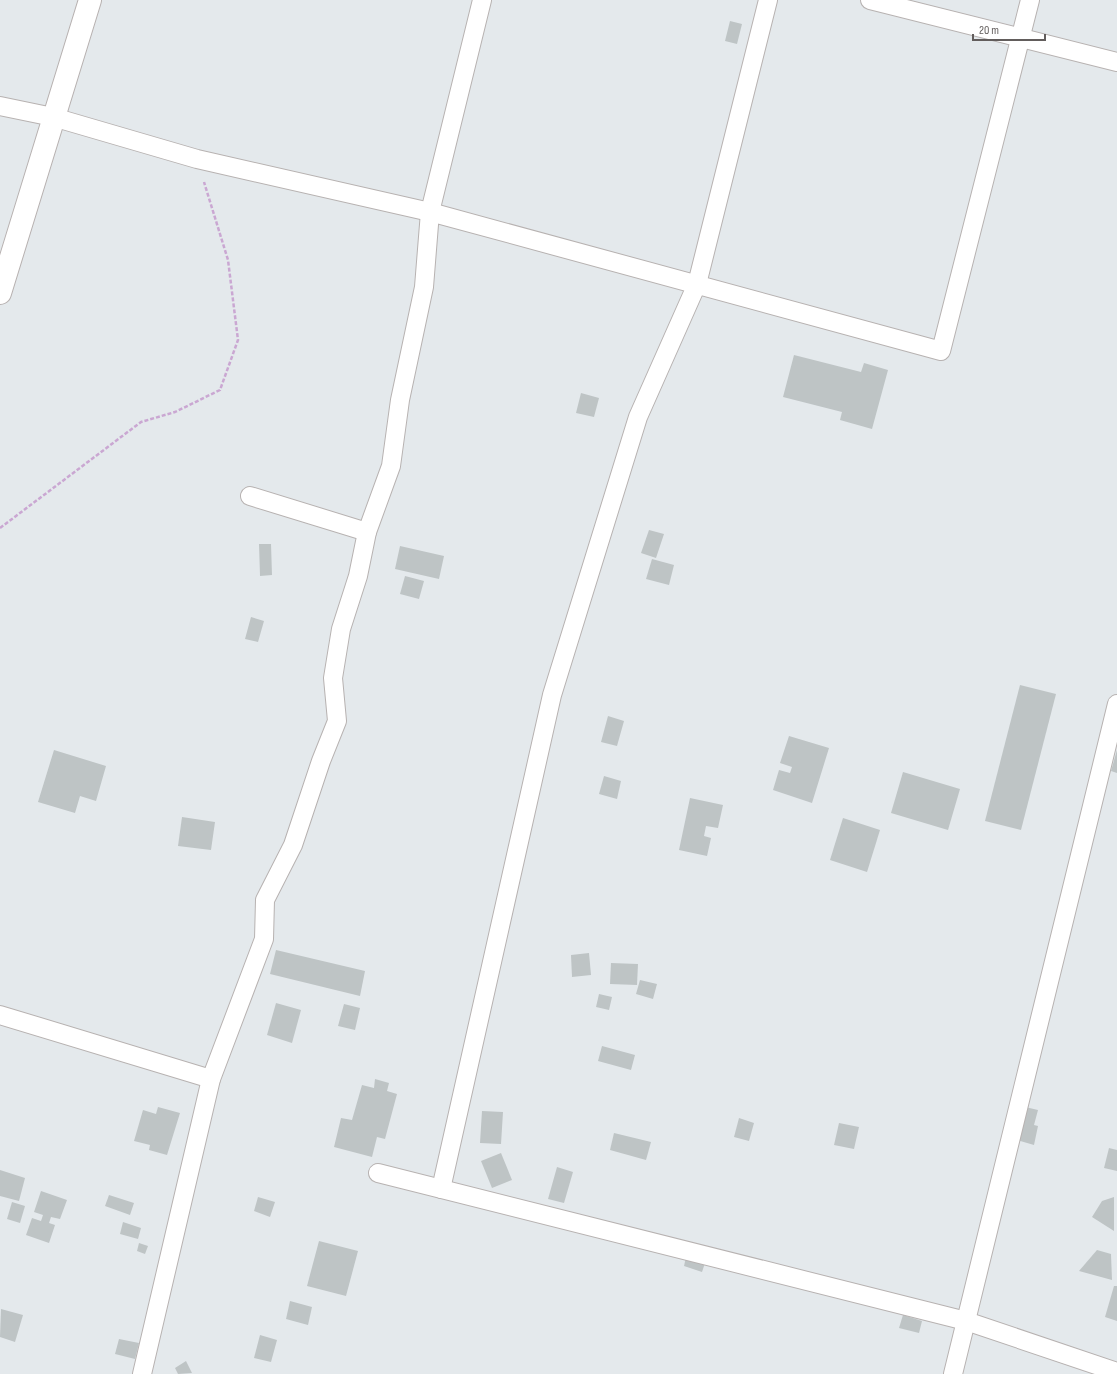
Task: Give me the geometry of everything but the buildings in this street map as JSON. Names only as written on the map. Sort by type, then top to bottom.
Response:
[{"type":"street","points":[[0,293],[90,0]]},
{"type":"street","points":[[142,1374],[211,1079],[264,939],[265,900],[293,846],[321,761],[337,721],[333,678],[341,629],[358,576],[367,532],[391,466],[400,400],[424,287],[430,212],[482,0]]},
{"type":"street","points":[[441,1189],[552,695],[638,417],[697,284],[768,0]]},
{"type":"street","points":[[870,0],[1020,39],[1117,62]]},
{"type":"street","points":[[0,106],[53,117],[197,159],[430,212],[941,351],[1030,0]]},
{"type":"street","points":[[250,496],[367,532]]},
{"type":"street","points":[[953,1374],[1113,730],[1117,704]]},
{"type":"street","points":[[0,1015],[211,1079]]},
{"type":"street","points":[[378,1173],[966,1320],[1117,1372]]},
{"type":"path","points":[[0,528],[141,422],[175,412],[220,390],[238,340],[228,260],[197,159]]}]
